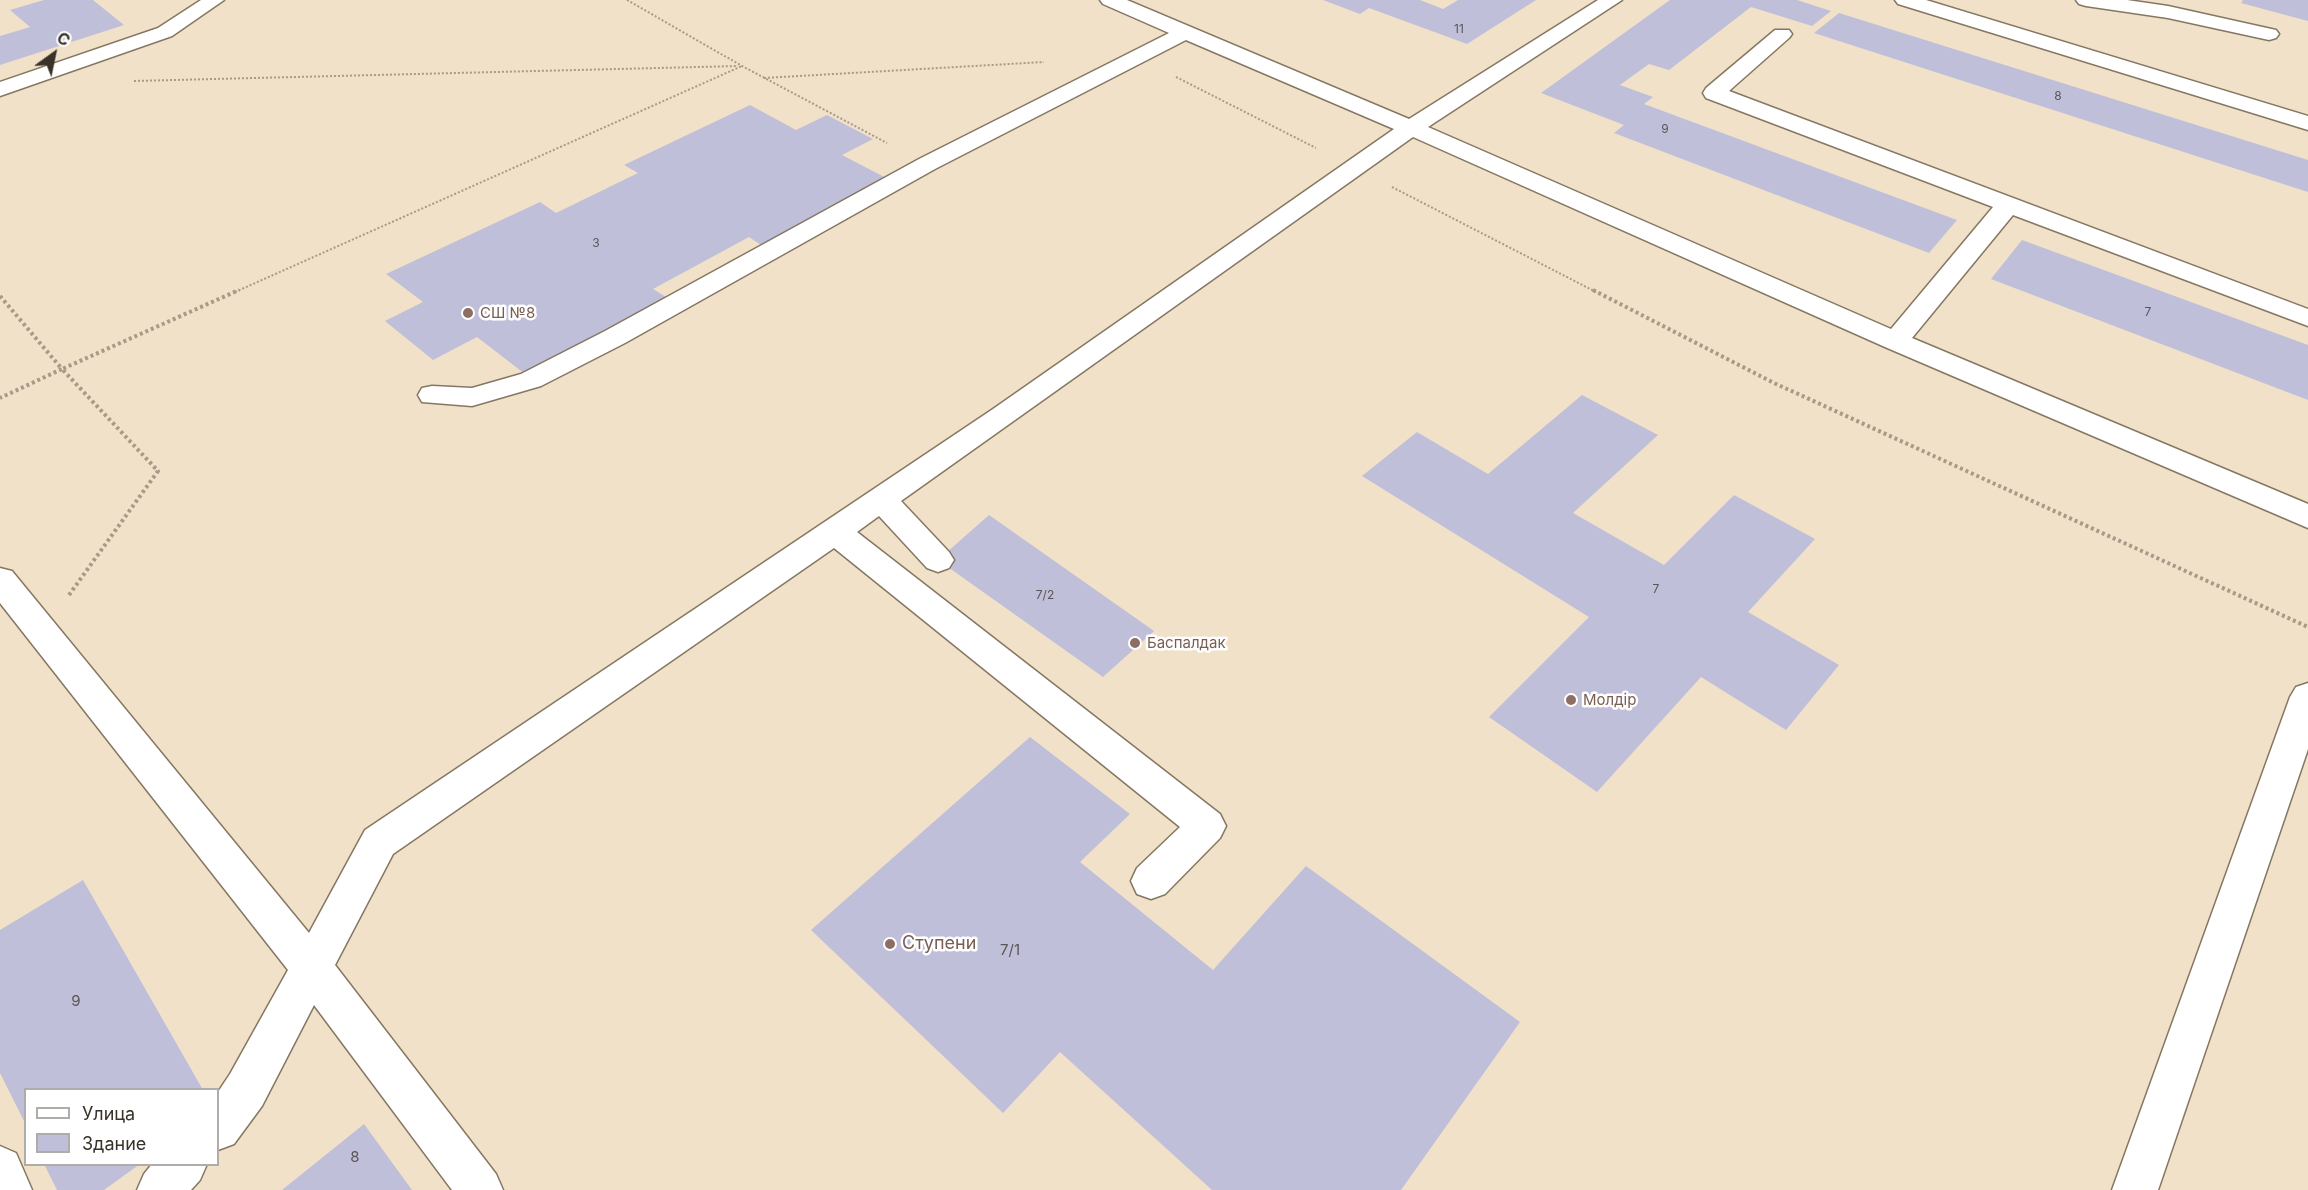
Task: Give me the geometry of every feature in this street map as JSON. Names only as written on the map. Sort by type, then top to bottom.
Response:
[{"type":"street","points":[[0,89],[165,32],[214,0]]},
{"type":"street","points":[[1110,0],[1412,128],[1895,341],[2308,517]]},
{"type":"street","points":[[219,1127],[246,1090],[379,842],[1003,416],[1412,128],[1612,0]]},
{"type":"street","points":[[1905,0],[2308,123]]},
{"type":"street","points":[[2086,0],[2168,12],[2269,34]]},
{"type":"street","points":[[432,395],[472,397],[531,380],[615,337],[927,164],[1184,33]]},
{"type":"street","points":[[1782,34],[1714,93],[2308,318]]},
{"type":"street","points":[[1895,341],[2009,204]]},
{"type":"street","points":[[880,498],[938,560]]},
{"type":"street","points":[[833,530],[1207,826],[1151,881]]},
{"type":"street","points":[[0,580],[311,967],[480,1190]]},
{"type":"street","points":[[2135,1190],[2308,697]]},
{"type":"street","points":[[160,1190],[182,1166]]},
{"type":"street","points":[[0,1169],[9,1190]]},
{"type":"path","points":[[627,0],[742,66],[927,164]]},
{"type":"path","points":[[132,82],[742,66]]},
{"type":"path","points":[[0,398],[742,66]]},
{"type":"path","points":[[1355,168],[1774,383],[2308,627]]},
{"type":"path","points":[[0,296],[62,369],[158,471],[42,634]]},
{"type":"building","points":[[44,0],[93,0],[124,25],[0,65],[0,36],[30,27],[10,10]]},
{"type":"building","points":[[1323,0],[1420,0],[1443,9],[1458,0],[1536,0],[1467,44],[1369,8],[1360,14]]},
{"type":"building","points":[[1670,0],[1797,0],[1831,11],[1812,26],[1751,7],[1669,70],[1649,64],[1620,85],[1653,97],[1644,104],[1957,220],[1929,253],[1614,133],[1624,125],[1541,93]]},
{"type":"building","points":[[2243,0],[2308,0],[2308,21],[2241,3]]},
{"type":"building","points":[[1839,13],[2308,160],[2308,192],[1814,33]]},
{"type":"building","points":[[750,105],[796,130],[827,115],[873,139],[842,155],[892,181],[767,249],[749,237],[653,289],[666,297],[525,374],[477,337],[433,360],[385,321],[423,302],[386,274],[540,202],[556,213],[638,173],[624,165]]},
{"type":"building","points":[[2022,240],[2308,345],[2308,400],[1991,279]]},
{"type":"building","points":[[1582,395],[1658,435],[1573,513],[1664,565],[1734,495],[1815,539],[1748,612],[1839,665],[1786,730],[1701,677],[1597,792],[1489,717],[1589,617],[1362,476],[1417,432],[1488,474]]},
{"type":"building","points":[[989,515],[1154,631],[1103,677],[938,560]]},
{"type":"building","points":[[1030,737],[1130,814],[1080,862],[1213,970],[1306,866],[1520,1022],[1401,1190],[1212,1190],[1060,1052],[1003,1113],[811,930]]},
{"type":"building","points":[[83,880],[202,1088],[24,1088],[24,1121],[0,1073],[0,930]]},
{"type":"building","points":[[364,1124],[412,1190],[282,1190]]},
{"type":"building","points":[[45,1166],[137,1166],[104,1190],[57,1190]]},
{"type":"place","name":"СШ №8","points":[[468,313]]},
{"type":"place","name":"Баспалдак","points":[[1135,643]]},
{"type":"place","name":"Молдiр","points":[[1571,700]]},
{"type":"place","name":"Ступени","points":[[890,944]]}]
